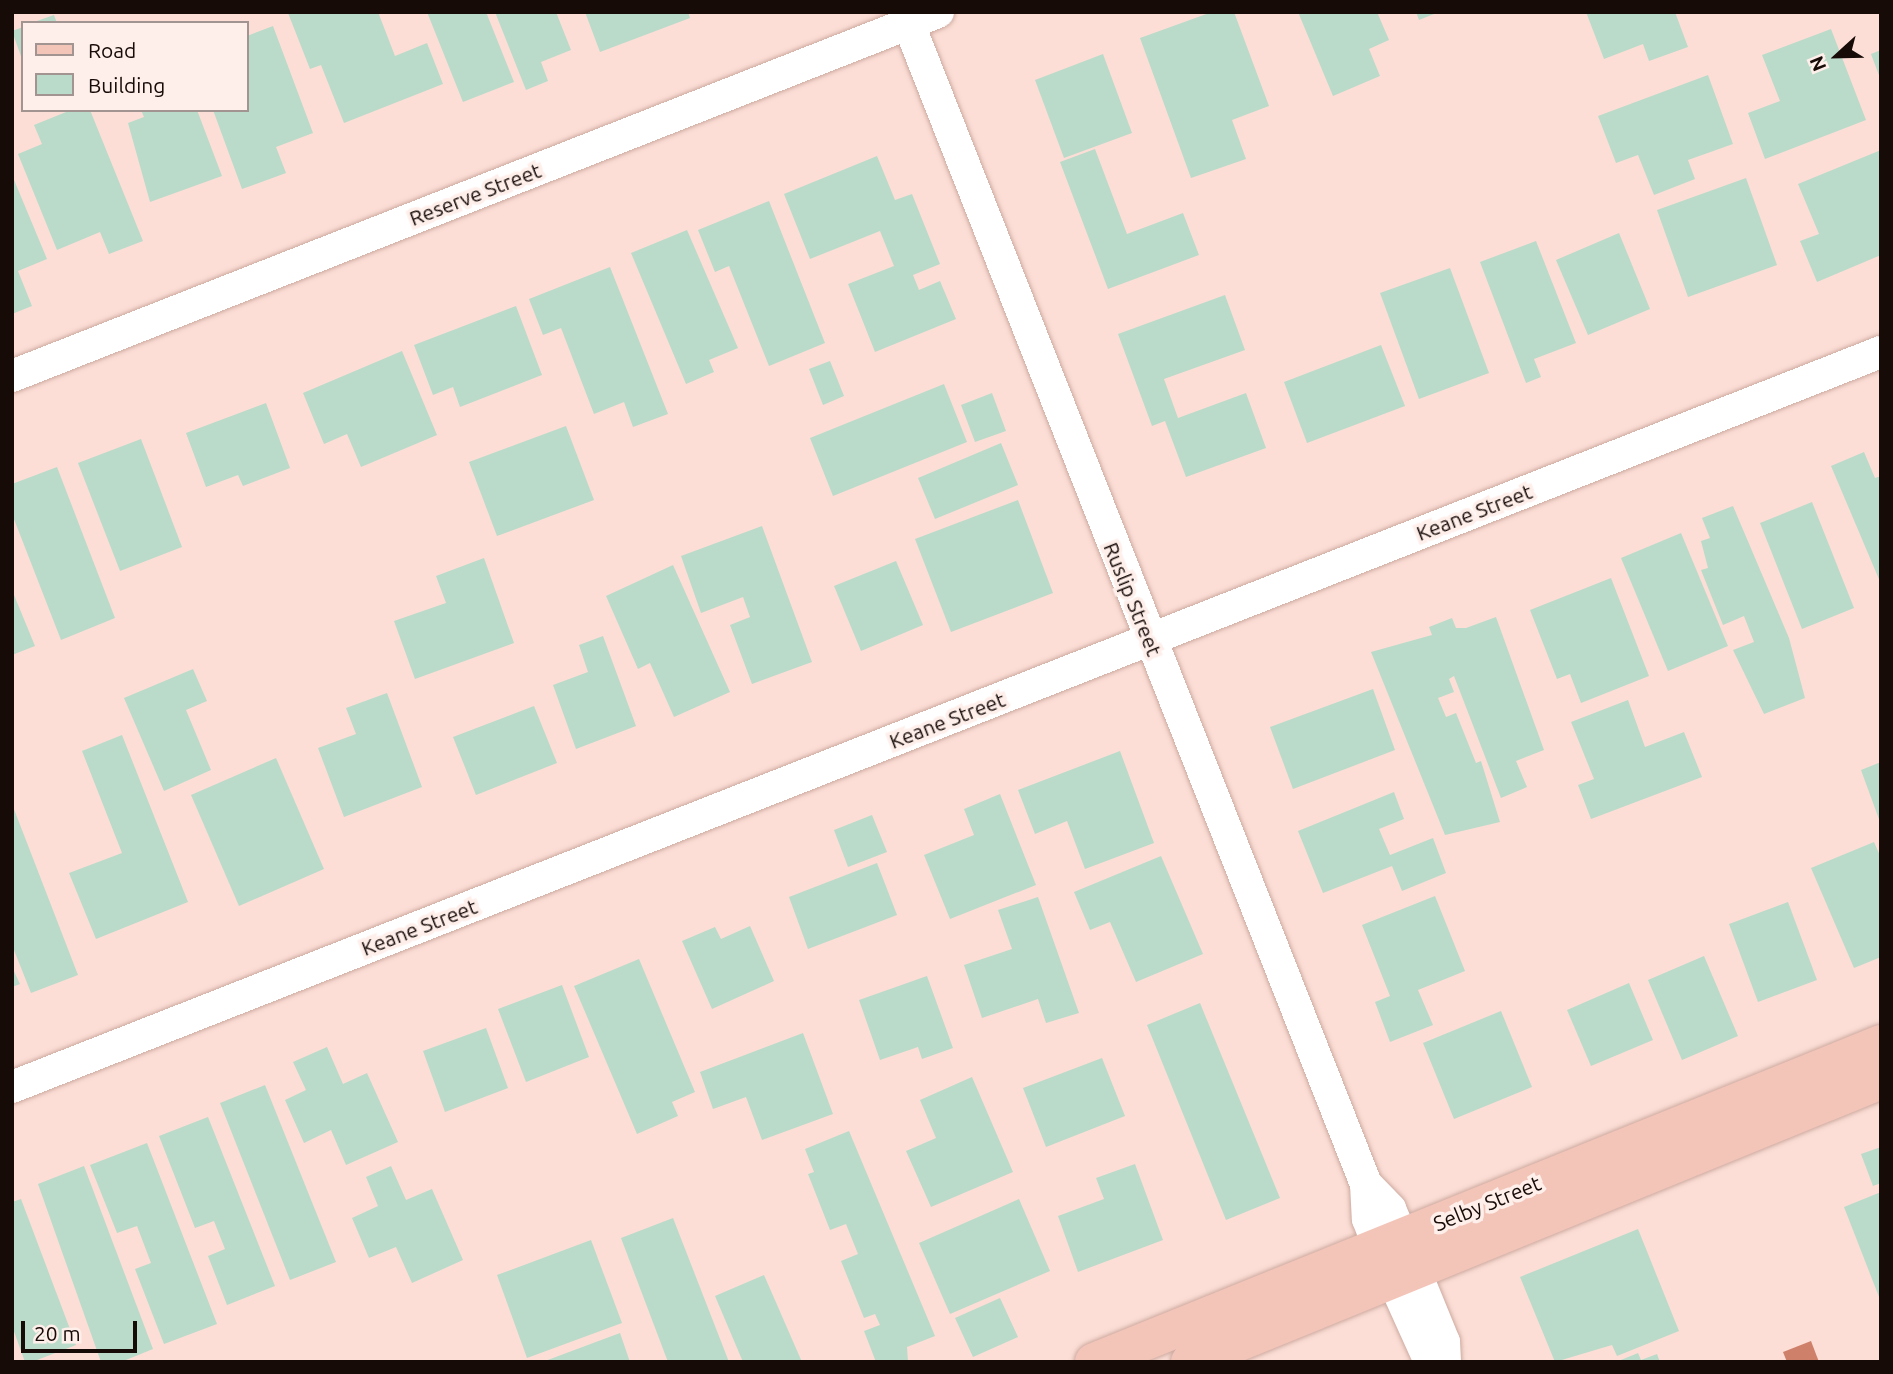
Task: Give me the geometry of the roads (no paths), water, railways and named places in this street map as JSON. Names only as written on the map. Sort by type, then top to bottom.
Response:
[{"type":"main road","name":"Selby Street","points":[[1190,1362],[1397,1259],[1881,1044]]},
{"type":"main road","name":"Selby Street","points":[[1094,1362],[1397,1259],[1881,1080]]},
{"type":"street","name":"Reserve Street","points":[[12,376],[906,18],[939,12]]},
{"type":"street","name":"Ruslip Street","points":[[906,18],[1149,640],[1366,1184],[1368,1219],[1397,1259]]},
{"type":"street","name":"Keane Street","points":[[12,1087],[1881,352]]},
{"type":"street","points":[[1397,1259],[1430,1362]]},
{"type":"street","points":[[1397,1259],[1444,1342],[1445,1362]]}]
